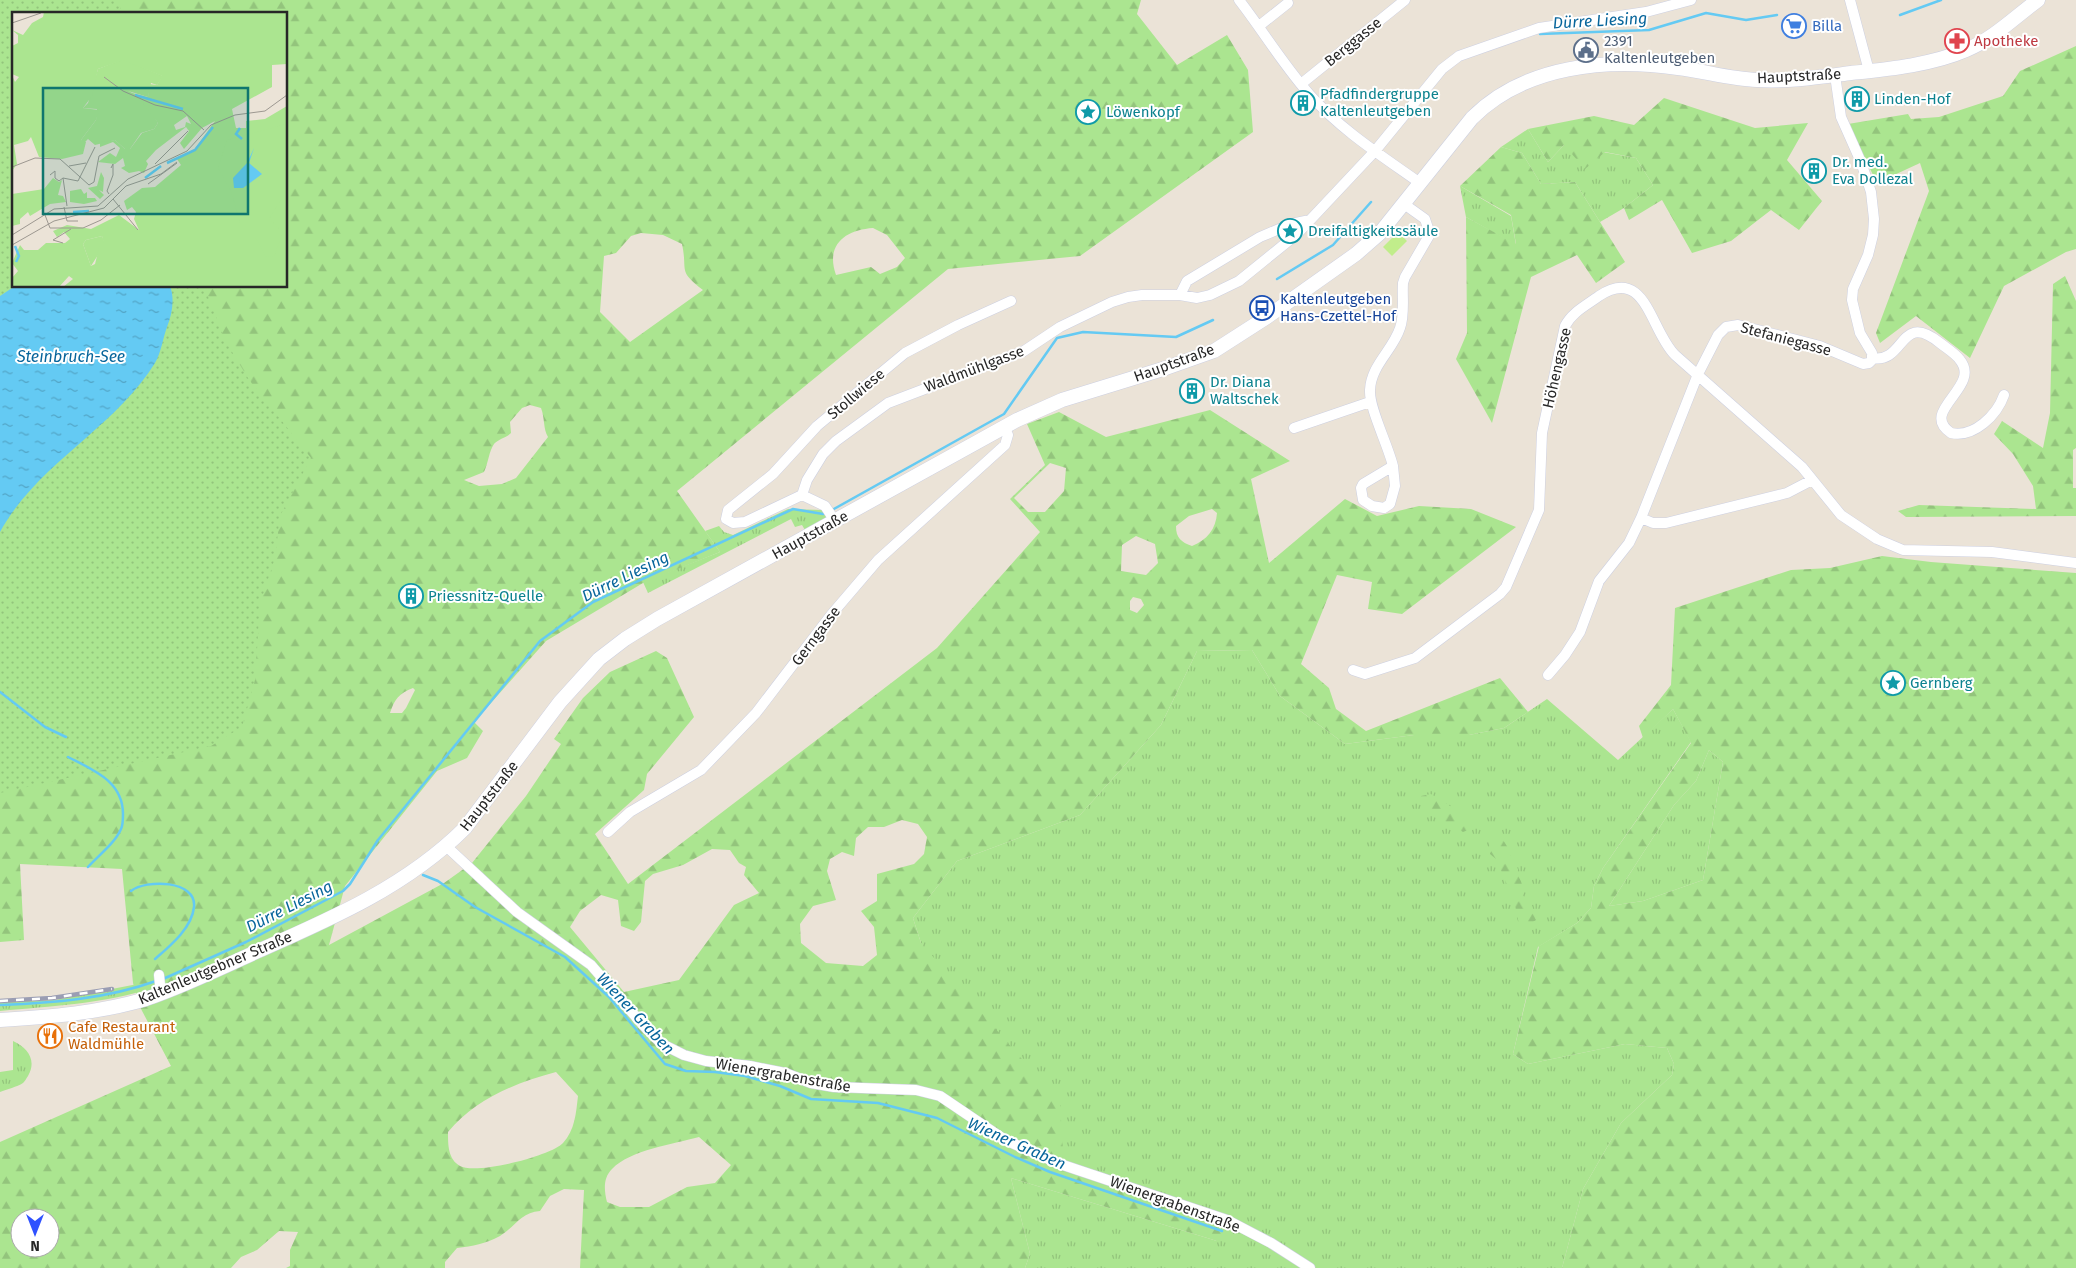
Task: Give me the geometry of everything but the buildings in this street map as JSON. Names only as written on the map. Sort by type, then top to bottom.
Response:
[{"type":"main road","name":"Hauptstraße","points":[[414,870],[446,846],[478,813],[560,702],[599,659],[625,639],[657,618],[833,519],[1004,426],[1062,400],[1214,351],[1267,317],[1356,254],[1380,233],[1484,105],[1522,84],[1554,72],[1588,66],[1639,64],[1680,68],[1756,80],[1784,80],[1869,71],[1921,63],[1965,51],[1991,36],[2038,0]]},
{"type":"main road","name":"Kaltenleutgebner Straße","points":[[0,1020],[51,1016],[136,1002],[160,985],[335,916],[374,896],[414,870]]},
{"type":"street","points":[[1239,0],[1301,84],[1325,111],[1375,151],[1420,183]]},
{"type":"street","name":"Berggasse","points":[[1301,84],[1405,0]]},
{"type":"street","name":"Waldmühlgasse","points":[[802,495],[807,480],[823,454],[836,441],[888,403],[1018,353],[1060,327],[1112,302],[1142,295],[1180,295],[1197,298],[1210,295],[1239,280],[1273,255],[1297,234],[1375,151],[1442,69],[1459,56],[1539,28],[1646,12],[1691,0]]},
{"type":"street","points":[[1850,0],[1869,71]]},
{"type":"street","points":[[1259,26],[1288,3]]},
{"type":"street","points":[[1835,75],[1841,117],[1861,162],[1871,192],[1874,219],[1873,235],[1868,255],[1853,289],[1852,300],[1860,333],[1872,353],[1872,358],[1882,359],[1888,356],[1910,334],[1919,332],[1928,334],[1958,357],[1964,368],[1964,380],[1946,404],[1942,414],[1944,426],[1951,433],[1966,433],[1975,430],[2001,406],[2004,395]]},
{"type":"street","points":[[1393,466],[1386,441],[1370,402],[1370,388],[1376,368],[1400,330],[1405,276],[1430,234],[1430,227],[1425,219],[1404,204]]},
{"type":"street","points":[[1180,295],[1186,281],[1260,237],[1291,224],[1310,220]]},
{"type":"street","name":"Höhengasse","points":[[1353,670],[1365,674],[1415,658],[1500,594],[1506,587],[1539,510],[1542,433],[1567,322],[1573,314],[1611,289],[1619,287],[1631,289],[1640,297],[1668,348],[1802,467],[1841,514],[1877,539],[1896,548],[1911,551],[1992,552],[2076,563]]},
{"type":"street","name":"Stollwiese","points":[[802,495],[745,522],[732,523],[726,518],[728,510],[773,474],[817,426],[905,354],[958,325],[1011,301]]},
{"type":"street","name":"Stefaniegasse","points":[[1548,675],[1565,655],[1580,632],[1599,581],[1629,543],[1641,518],[1698,374],[1719,333],[1732,325],[1773,333],[1820,346],[1864,364],[1870,363],[1872,358]]},
{"type":"street","points":[[1294,428],[1370,402]]},
{"type":"street","name":"Gerngasse","points":[[608,832],[630,812],[702,770],[756,713],[831,615],[878,560],[1004,445],[1008,435],[1004,426]]},
{"type":"street","points":[[1641,518],[1649,522],[1662,524],[1786,493],[1812,480]]},
{"type":"street","points":[[802,495],[825,506],[833,519]]},
{"type":"street","name":"Wienergrabenstraße","points":[[446,846],[517,912],[591,965],[662,1044],[684,1055],[706,1061],[750,1066],[785,1073],[811,1083],[834,1087],[916,1090],[940,1096],[1005,1140],[1060,1164],[1228,1220],[1272,1244],[1310,1268]]},
{"type":"green space","points":[[0,0],[1141,0],[1137,14],[1177,65],[1227,35],[1248,70],[1253,132],[1080,256],[948,269],[677,491],[720,552],[643,583],[546,641],[474,722],[483,731],[467,758],[437,771],[345,886],[329,945],[444,883],[472,863],[526,796],[561,744],[554,739],[583,698],[610,672],[656,651],[667,658],[694,717],[647,774],[644,790],[595,834],[628,884],[937,648],[1040,532],[1010,499],[1045,465],[1027,424],[1059,412],[1106,437],[1210,410],[1290,461],[1251,479],[1269,563],[1345,499],[1377,516],[1419,506],[1471,509],[1516,527],[1402,614],[1368,609],[1372,582],[1337,575],[1301,664],[1329,688],[1336,709],[1366,731],[1500,678],[1528,712],[1504,728],[1469,735],[1414,735],[1345,744],[1280,696],[1252,650],[1197,651],[1161,725],[1080,815],[957,861],[913,918],[921,943],[1060,1103],[1064,1167],[1224,1224],[1227,1231],[1217,1241],[1011,1178],[1030,1254],[1025,1268],[580,1268],[584,1190],[564,1189],[550,1196],[540,1211],[523,1217],[500,1236],[479,1244],[457,1248],[445,1262],[445,1268],[286,1268],[290,1266],[290,1250],[298,1232],[279,1231],[257,1250],[241,1257],[231,1268],[0,1268],[0,1142],[171,1066],[140,1007],[133,983],[122,869],[20,864],[24,940],[0,942],[0,605],[198,288],[288,288],[288,12],[12,12]],"holes":[[[873,228],[887,235],[905,258],[897,267],[880,274],[871,267],[836,275],[833,264],[833,255],[836,247],[847,236],[863,229]],[[641,233],[663,235],[682,244],[685,270],[690,278],[703,290],[630,342],[600,312],[604,256],[616,253],[631,236]],[[530,405],[541,408],[548,437],[516,478],[502,484],[479,486],[464,480],[484,472],[494,444],[511,433],[510,422],[522,408]],[[1050,463],[1066,468],[1064,491],[1045,512],[1028,512],[1014,498]],[[1212,509],[1217,513],[1215,524],[1210,533],[1202,541],[1192,546],[1180,539],[1176,526],[1189,516]],[[1136,536],[1155,544],[1158,563],[1146,575],[1121,571],[1122,545]],[[1133,597],[1141,599],[1144,605],[1137,613],[1130,610],[1130,601]],[[413,688],[415,690],[402,713],[390,713],[395,701]],[[902,820],[918,824],[927,837],[924,854],[914,864],[877,874],[877,901],[861,911],[874,927],[877,955],[863,966],[826,963],[801,943],[800,924],[813,906],[836,900],[827,871],[830,859],[842,852],[854,856],[856,838],[868,827],[884,827]],[[712,849],[730,850],[739,863],[746,867],[744,875],[759,893],[734,905],[679,980],[624,992],[570,927],[580,911],[601,895],[618,900],[621,926],[634,931],[641,922],[645,881],[653,874],[683,865]],[[556,1072],[578,1096],[574,1121],[570,1133],[563,1143],[544,1153],[513,1163],[496,1166],[469,1168],[460,1166],[453,1160],[449,1147],[448,1132],[470,1110],[511,1087]],[[699,1137],[731,1165],[715,1183],[687,1187],[649,1207],[620,1207],[607,1202],[605,1184],[609,1173],[620,1162],[641,1152]]]},
{"type":"green space","points":[[0,0],[118,0],[121,12],[12,12],[12,288],[205,288],[226,342],[248,378],[311,458],[280,516],[275,558],[260,604],[255,680],[242,727],[211,746],[0,793]]},
{"type":"green space","points":[[2076,46],[2076,249],[2066,252],[2004,286],[1970,358],[1916,316],[1880,343],[1876,333],[1929,191],[1920,163],[1877,183],[1848,124],[1908,114],[1911,119],[1939,117],[2003,96],[2020,71]]},
{"type":"green space","points":[[1664,98],[1755,128],[1808,123],[1787,160],[1822,201],[1799,230],[1771,210],[1731,241],[1692,253],[1662,200],[1629,220],[1624,208],[1653,185],[1636,158],[1605,152],[1585,169],[1564,145],[1548,162],[1528,129],[1594,116],[1634,125]]},
{"type":"green space","points":[[1528,129],[1548,162],[1564,145],[1636,158],[1653,185],[1624,208],[1600,222],[1575,182],[1541,184],[1522,153],[1501,147]]},
{"type":"green space","points":[[1501,147],[1522,153],[1541,184],[1575,182],[1625,262],[1596,283],[1577,255],[1531,277],[1492,423],[1456,359],[1467,333],[1466,217],[1516,244],[1511,215],[1460,186]]},
{"type":"green space","points":[[1460,186],[1511,216],[1516,245],[1466,217]]},
{"type":"green space","points":[[1398,232],[1407,241],[1392,256],[1383,247]]},
{"type":"green space","points":[[2065,276],[2076,301],[2076,448],[2073,450],[2073,488],[2076,488],[2076,516],[1906,517],[1898,511],[1919,505],[2036,509],[2033,486],[2013,454],[1994,434],[2002,421],[2043,448],[2050,413],[2053,284]]},
{"type":"green space","points":[[788,509],[823,510],[829,518],[805,530],[802,525],[795,527],[791,519],[648,593],[643,582],[720,552],[705,531],[719,526],[724,532],[733,535]]},
{"type":"green space","points":[[1882,556],[1931,562],[2076,573],[2076,1268],[1562,1268],[1583,1189],[1621,1123],[1672,1075],[1674,1064],[1667,1048],[1625,1044],[1528,1064],[1513,1054],[1539,946],[1577,923],[1591,908],[1594,886],[1603,868],[1691,743],[1673,709],[1643,738],[1639,726],[1671,685],[1675,608],[1791,570],[1830,568]],"holes":[[[1709,750],[1723,762],[1703,880],[1643,901],[1609,906],[1674,805],[1696,781]]]},
{"type":"green space","points":[[1252,650],[1280,696],[1345,744],[1414,735],[1469,735],[1504,728],[1547,699],[1618,760],[1673,709],[1691,742],[1603,868],[1594,886],[1591,908],[1577,923],[1538,947],[1513,1054],[1528,1064],[1625,1044],[1667,1048],[1674,1064],[1672,1075],[1621,1123],[1583,1189],[1562,1268],[1025,1268],[1030,1254],[1011,1178],[1217,1241],[1064,1167],[921,943],[913,918],[957,861],[1080,815],[1161,725],[1197,651]]},
{"type":"green space","points":[[1709,750],[1723,762],[1703,880],[1643,901],[1609,906],[1674,805],[1696,781]]},
{"type":"green space","points":[[1431,794],[1469,818],[1471,824],[1468,830],[1463,832],[1424,812],[1421,796]]},
{"type":"green space","points":[[1497,835],[1507,846],[1518,869],[1524,899],[1531,902],[1536,920],[1525,927],[1519,924],[1514,901],[1496,859],[1490,854],[1489,839]]},
{"type":"green space","points":[[148,982],[152,988],[115,998],[77,1004],[0,1011],[0,1002],[55,1000]]},
{"type":"green space","points":[[13,1041],[23,1047],[30,1055],[31,1070],[23,1083],[0,1092],[0,1072],[13,1070]]},
{"type":"water","name":"Steinbruch-See","points":[[12,288],[170,288],[172,306],[157,359],[138,386],[119,407],[34,486],[0,532],[0,296]]},
{"type":"waterway","name":"Dürre Liesing","points":[[1900,15],[1941,0]]},
{"type":"waterway","name":"Dürre Liesing","points":[[1540,34],[1649,30],[1706,13],[1746,20],[1777,15]]},
{"type":"waterway","name":"Dürre Liesing","points":[[1277,279],[1333,245],[1371,202]]},
{"type":"waterway","name":"Dürre Liesing","points":[[832,510],[1004,414],[1057,338],[1083,332],[1176,337],[1213,320]]},
{"type":"waterway","name":"Dürre Liesing","points":[[163,979],[246,942],[343,891],[350,884],[378,840],[540,641],[593,602],[793,509],[823,514],[826,512]]},
{"type":"waterway","points":[[0,692],[45,727],[66,737]]},
{"type":"waterway","points":[[68,757],[105,778],[118,793],[122,803],[122,827],[111,844],[88,867]]},
{"type":"waterway","name":"Wiener Graben","points":[[423,875],[438,881],[475,907],[565,957],[609,997],[665,1064],[686,1071],[745,1076],[780,1086],[811,1099],[878,1103],[937,1118],[1015,1157],[1050,1172],[1222,1231]]},
{"type":"waterway","points":[[131,891],[148,885],[169,884],[188,891],[193,898],[194,907],[192,915],[185,929],[155,959]]},
{"type":"waterway","name":"Dürre Liesing","points":[[0,1005],[79,999],[118,992],[156,981]]},
{"type":"railway","points":[[0,1001],[52,998],[112,989]]},
{"type":"place","name":"Billa","points":[[1794,26]]},
{"type":"place","name":"Apotheke","points":[[1957,41]]},
{"type":"place","name":"2391 Kaltenleutgeben","points":[[1586,50]]},
{"type":"place","name":"Linden-Hof","points":[[1857,99]]},
{"type":"place","name":"Pfadfindergruppe Kaltenleutgeben","points":[[1303,103]]},
{"type":"place","name":"Löwenkopf","points":[[1088,112]]},
{"type":"place","name":"Dr. med. Eva Dollezal","points":[[1814,171]]},
{"type":"place","name":"Dreifaltigkeitssäule","points":[[1290,231]]},
{"type":"place","name":"Kaltenleutgeben Hans-Czettel-Hof","points":[[1262,308]]},
{"type":"place","name":"Dr. Diana Waltschek","points":[[1192,391]]},
{"type":"place","name":"Priessnitz-Quelle","points":[[411,596]]},
{"type":"place","name":"Gernberg","points":[[1893,683]]},
{"type":"place","name":"Cafe Restaurant Waldmühle","points":[[50,1036]]}]
